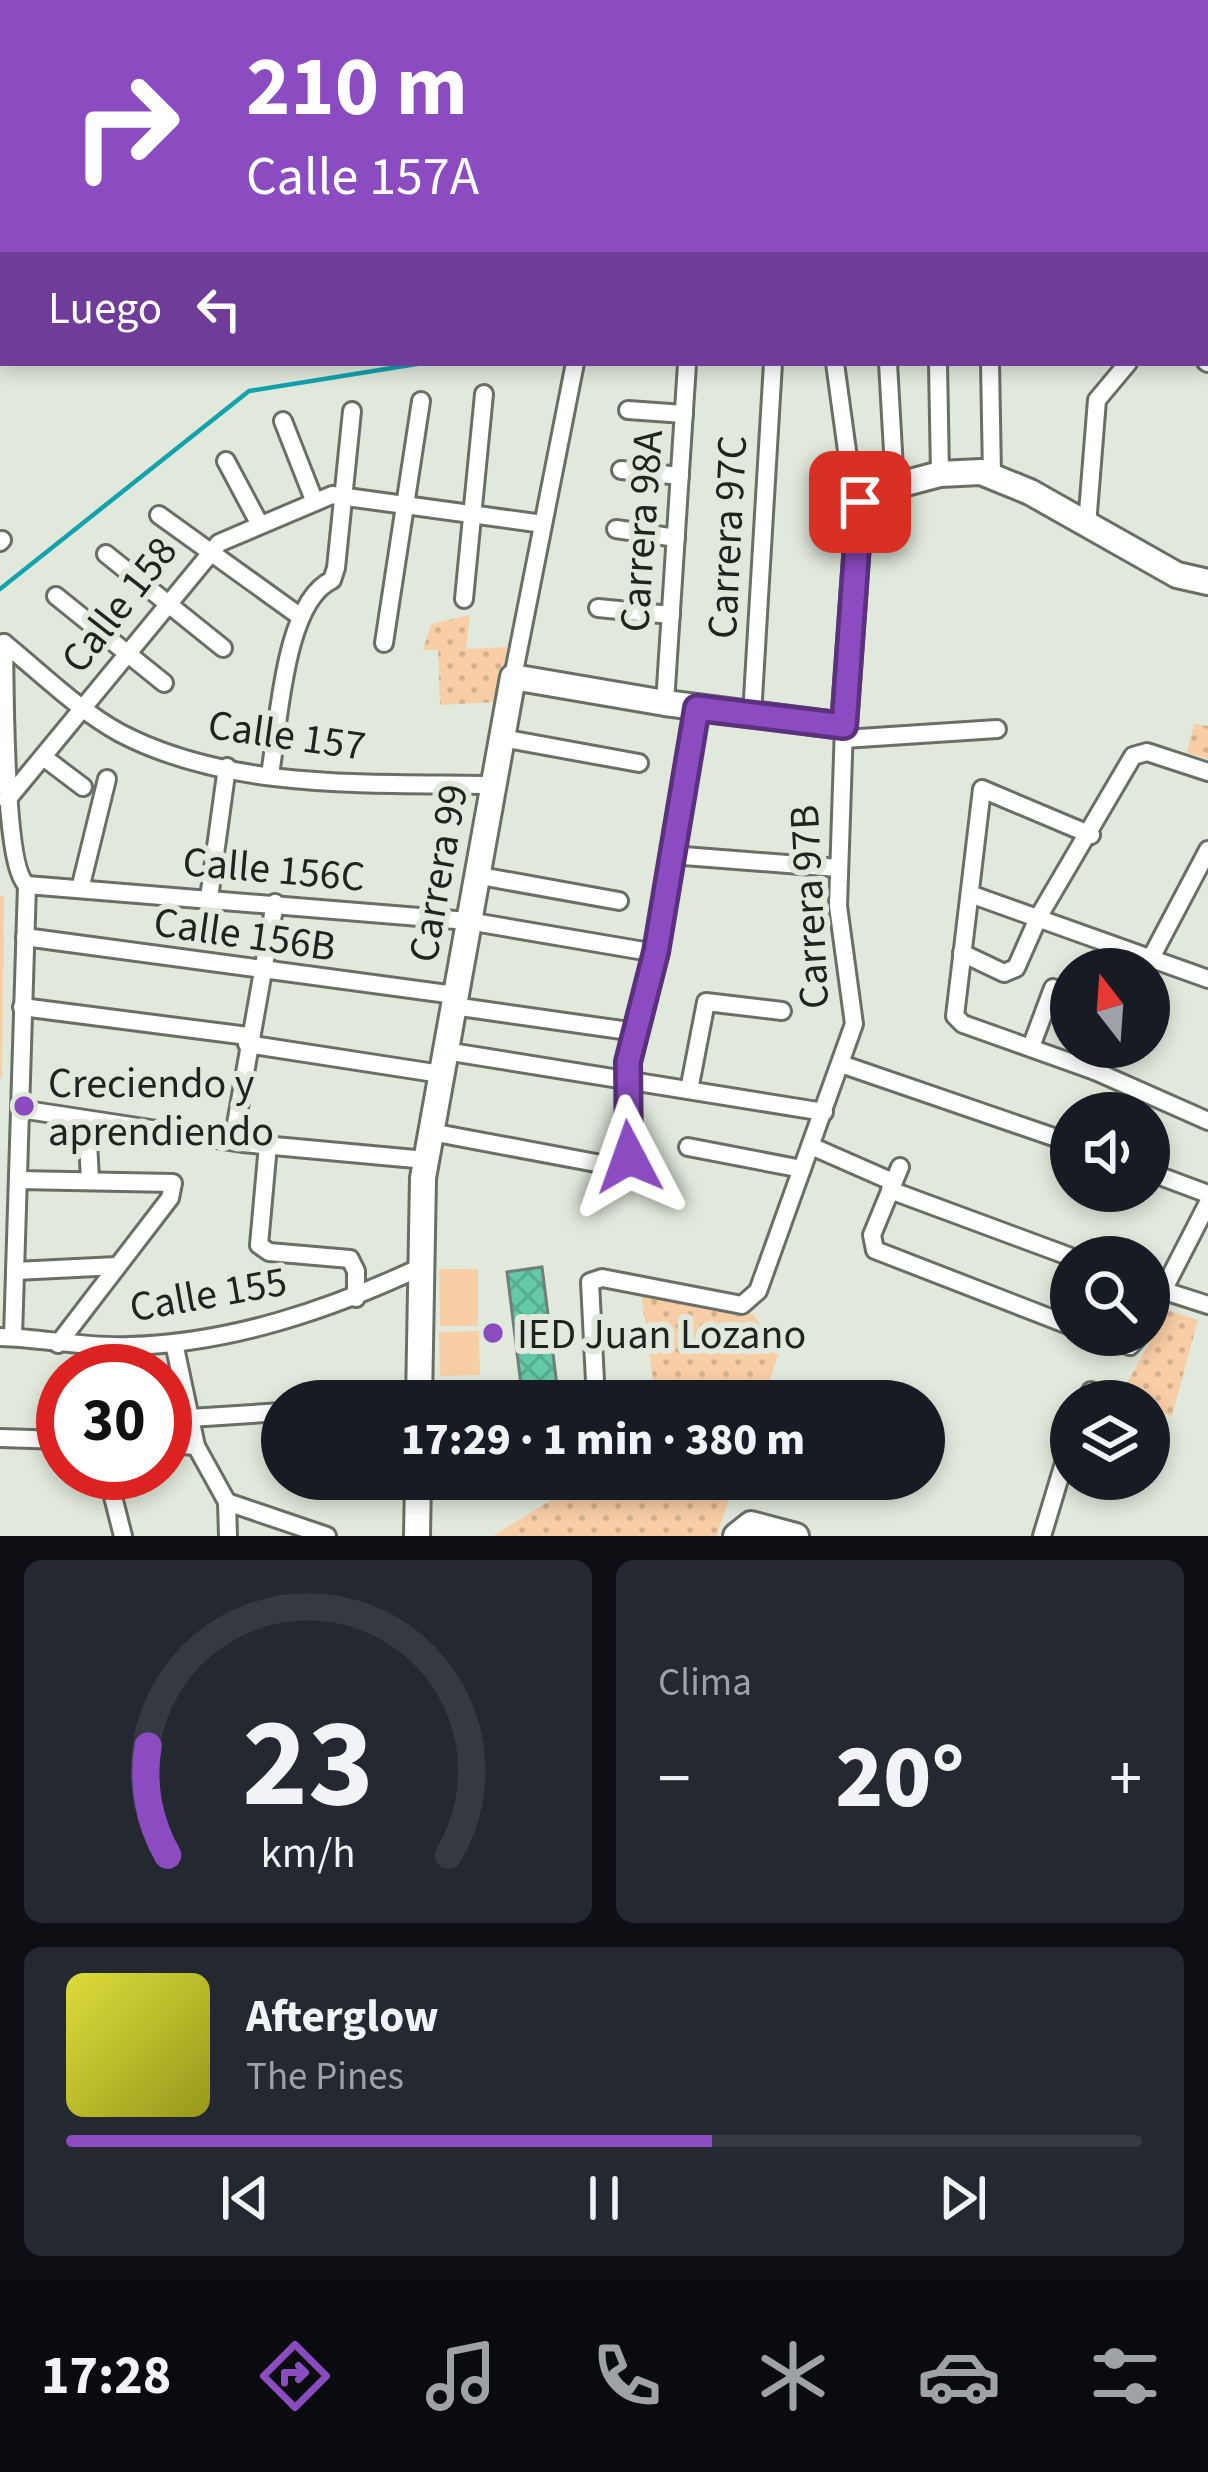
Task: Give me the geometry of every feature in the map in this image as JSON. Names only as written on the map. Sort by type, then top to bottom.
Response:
[{"type":"street","name":"Carrera 99","points":[[419,1380],[430,1132],[491,785],[574,366]]},
{"type":"street","name":"Carrera 98A","points":[[665,704],[687,366]]},
{"type":"street","name":"Carrera 97C","points":[[752,715],[773,366]]},
{"type":"street","name":"Carrera 97B","points":[[595,1380],[589,1287],[602,1279],[742,1305],[758,1291],[854,1024],[838,868],[860,502],[851,479],[836,366]]},
{"type":"street","points":[[888,366],[895,486]]},
{"type":"street","points":[[938,366],[940,474]]},
{"type":"street","points":[[990,366],[992,475]]},
{"type":"street","points":[[1088,525],[1097,400],[1121,369]]},
{"type":"street","points":[[464,599],[484,394]]},
{"type":"street","points":[[384,643],[421,401]]},
{"type":"street","points":[[628,410],[684,414]]},
{"type":"street","points":[[270,774],[298,615],[315,588],[332,580],[352,411]]},
{"type":"street","points":[[283,422],[314,500]]},
{"type":"street","points":[[226,461],[259,524]]},
{"type":"street","points":[[621,470],[680,476]]},
{"type":"street","points":[[860,502],[940,474],[992,475],[1178,575],[1208,582]]},
{"type":"street","name":"Calle 158","points":[[4,801],[46,759],[208,552],[259,524],[314,500],[344,496],[543,524]]},
{"type":"street","points":[[159,514],[298,615]]},
{"type":"street","points":[[616,530],[676,538]]},
{"type":"street","points":[[106,554],[223,649]]},
{"type":"street","points":[[56,596],[164,683]]},
{"type":"street","points":[[598,608],[671,615]]},
{"type":"street","name":"Calle 157","points":[[4,801],[4,643],[85,710],[157,749],[227,767],[329,782],[491,785]]},
{"type":"street","points":[[513,677],[844,732],[997,729]]},
{"type":"street","points":[[430,1132],[612,1166],[620,1166],[629,1157],[626,1080],[656,952],[697,708]]},
{"type":"street","points":[[502,738],[639,763]]},
{"type":"street","points":[[962,953],[1004,973],[1016,968],[1040,916],[1133,756],[1147,752],[1208,772]]},
{"type":"street","points":[[46,759],[83,787]]},
{"type":"street","points":[[209,898],[227,767]]},
{"type":"street","points":[[80,889],[107,779]]},
{"type":"street","points":[[1091,835],[982,789],[955,1010],[963,1024],[1095,1071],[1208,1120]]},
{"type":"street","points":[[4,801],[17,874],[27,885],[15,1271],[6,1337]]},
{"type":"street","points":[[1156,948],[1208,850]]},
{"type":"street","points":[[671,856],[838,868]]},
{"type":"street","points":[[475,875],[619,901]]},
{"type":"street","name":"Calle 156C","points":[[27,885],[468,922],[656,952]]},
{"type":"street","points":[[970,895],[1130,948]]},
{"type":"street","points":[[233,1141],[274,903]]},
{"type":"street","name":"Calle 156B","points":[[25,937],[635,1032]]},
{"type":"street","points":[[1170,963],[1208,979]]},
{"type":"street","points":[[1031,1047],[1050,996]]},
{"type":"street","points":[[688,1090],[706,1002],[782,1011]]},
{"type":"street","points":[[22,1007],[248,1040],[626,1080],[824,1112]]},
{"type":"street","points":[[841,1064],[1050,1136]]},
{"type":"street","points":[[20,1109],[233,1141],[426,1160]]},
{"type":"street","points":[[87,1122],[90,1180]]},
{"type":"street","points":[[268,1145],[258,1237],[269,1252],[350,1259],[356,1270],[356,1298]]},
{"type":"street","points":[[811,1146],[1050,1248]]},
{"type":"street","points":[[688,1147],[802,1169]]},
{"type":"street","points":[[18,1180],[173,1183],[170,1198],[58,1344]]},
{"type":"street","points":[[894,1180],[872,1235],[871,1244],[883,1255],[1050,1318]]},
{"type":"street","points":[[1170,1181],[1208,1198],[1170,1264]]},
{"type":"street","points":[[15,1271],[117,1266]]},
{"type":"street","name":"Calle 155","points":[[6,1337],[58,1344],[174,1343],[231,1334],[356,1298],[421,1268]]},
{"type":"street","points":[[1170,1293],[1208,1305]]},
{"type":"street","points":[[192,1418],[261,1413]]},
{"type":"street","points":[[192,1427],[196,1446],[227,1502],[228,1536]]},
{"type":"street","points":[[0,1438],[36,1439]]},
{"type":"street","points":[[192,1446],[196,1446]]},
{"type":"street","points":[[114,1500],[123,1536]]},
{"type":"street","points":[[418,1500],[418,1536]]},
{"type":"street","points":[[1042,1536],[1053,1500]]},
{"type":"street","points":[[227,1502],[328,1536]]},
{"type":"street","points":[[738,1533],[751,1524],[796,1536]]},
{"type":"shaded area","points":[[470,615],[466,649],[507,647],[498,702],[440,705],[438,650],[423,650],[431,624]]},
{"type":"shaded area","points":[[1194,724],[1208,726],[1208,759],[1187,753]]},
{"type":"shaded area","points":[[0,896],[4,896],[2,1078],[0,1078]]},
{"type":"shaded area","points":[[439,1269],[478,1269],[478,1326],[440,1326]]},
{"type":"shaded area","points":[[641,1292],[753,1314],[780,1350],[769,1380],[653,1380]]},
{"type":"shaded area","points":[[1170,1311],[1198,1320],[1172,1416],[1170,1380],[1129,1380],[1142,1356],[1170,1356]]},
{"type":"shaded area","points":[[479,1331],[480,1375],[440,1376],[439,1332]]},
{"type":"shaded area","points":[[551,1500],[728,1500],[717,1536],[493,1536]]},
{"type":"building","points":[[542,1267],[556,1380],[520,1380],[507,1272]]},
{"type":"waterway","points":[[0,589],[249,391],[404,366]]},
{"type":"place","name":"Creciendo y aprendiendo","points":[[24,1106]]},
{"type":"place","name":"IED Juan Lozano","points":[[493,1333]]},
{"type":"route","points":[[629,1157],[628,1062],[656,952],[697,708],[844,726],[860,502]]}]
